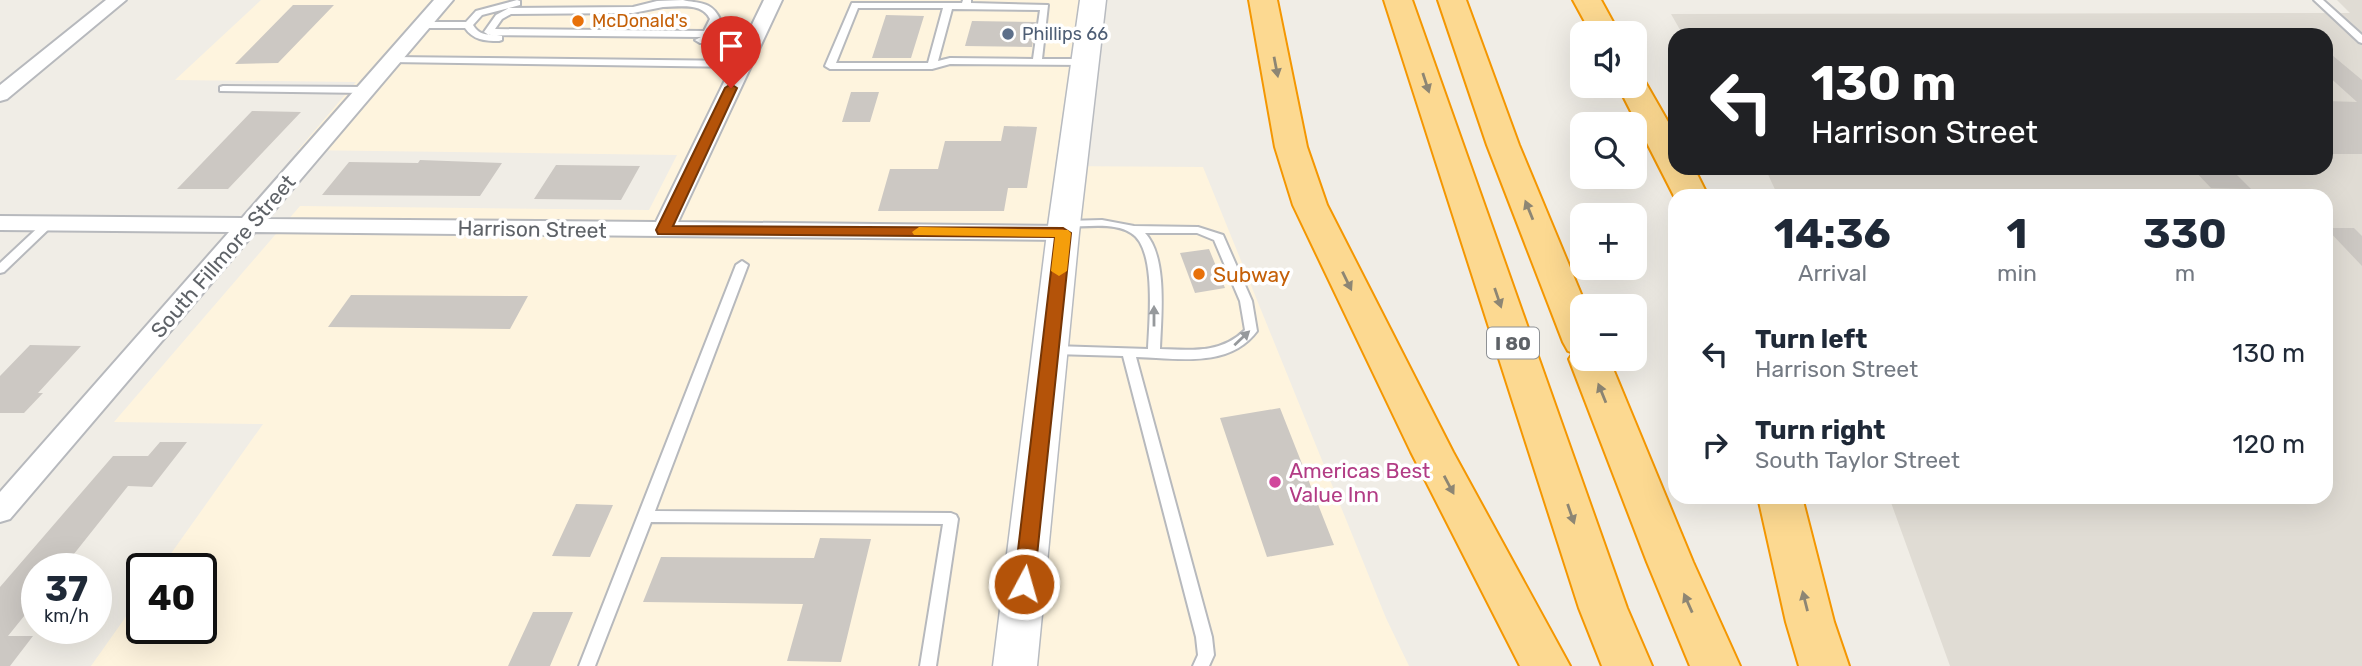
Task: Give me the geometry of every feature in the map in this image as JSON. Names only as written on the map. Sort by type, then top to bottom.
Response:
[{"type":"highway","points":[[1263,0],[1291,147],[1310,205],[1432,452],[1545,666]]},
{"type":"highway","points":[[1587,0],[1598,21]]},
{"type":"highway","name":"I 80","points":[[1401,9],[1603,608],[1627,666]]},
{"type":"highway","points":[[1456,11],[1503,145],[1570,312]]},
{"type":"highway","points":[[1639,98],[1668,151]]},
{"type":"highway","points":[[1594,371],[1715,666]]},
{"type":"highway","points":[[1782,504],[1810,622],[1824,666]]},
{"type":"street","points":[[0,95],[117,0]]},
{"type":"street","name":"South Fillmore Street","points":[[0,511],[444,0]]},
{"type":"street","points":[[663,230],[773,0]]},
{"type":"street","points":[[1015,666],[1064,228],[1093,0]]},
{"type":"street","name":"Harrison Street","points":[[0,223],[663,230],[1064,228]]},
{"type":"lane","points":[[2318,0],[2362,40]]},
{"type":"lane","points":[[706,37],[715,19],[713,13],[707,7],[678,2],[633,10],[509,11],[499,17],[489,32],[754,40]]},
{"type":"lane","points":[[422,25],[468,24],[479,13],[517,3],[663,4]]},
{"type":"lane","points":[[1037,62],[1045,7],[885,3],[855,5],[830,66],[932,66],[950,61],[1037,62],[1085,62]]},
{"type":"lane","points":[[932,66],[948,6]]},
{"type":"lane","points":[[468,24],[474,34],[483,38],[706,37]]},
{"type":"lane","points":[[393,60],[743,64]]},
{"type":"lane","points":[[223,89],[368,90]]},
{"type":"lane","points":[[0,269],[49,223]]},
{"type":"lane","points":[[1050,350],[1224,352],[1242,342],[1251,331],[1250,315],[1219,238],[1198,230],[1135,229],[1108,225],[1064,228]]},
{"type":"lane","points":[[1135,229],[1146,237],[1154,260],[1154,353]]},
{"type":"lane","points":[[587,666],[742,265]]},
{"type":"lane","points":[[1128,352],[1204,637],[1206,655],[1201,666]]},
{"type":"lane","points":[[646,516],[951,519],[928,666]]},
{"type":"shaded area","points":[[261,0],[1079,0],[1055,166],[1203,167],[1386,618],[1409,666],[91,666],[107,644],[112,644],[112,636],[126,617],[126,644],[217,644],[217,553],[171,553],[263,424],[114,422],[300,206],[649,210],[677,155],[298,150],[356,82],[175,80]]},
{"type":"shaded area","points":[[2337,0],[2362,0],[2362,666],[1950,666],[1892,504],[2333,504],[2333,189],[1775,189],[1768,175],[2333,175],[2333,28],[1679,28],[1671,14],[2350,13]]},
{"type":"building","points":[[293,5],[334,5],[278,63],[235,64]]},
{"type":"building","points":[[886,15],[924,16],[911,58],[872,58]]},
{"type":"building","name":"Phillips 66","points":[[972,21],[1036,22],[1032,47],[965,46]]},
{"type":"building","points":[[2333,56],[2362,80],[2362,154],[2333,154],[2333,101],[2357,102],[2333,80]]},
{"type":"building","points":[[851,92],[879,92],[870,122],[842,122]]},
{"type":"building","points":[[252,111],[301,112],[228,189],[177,189]]},
{"type":"building","points":[[1004,126],[1037,127],[1027,188],[1008,188],[1004,211],[878,211],[890,169],[938,169],[945,141],[1001,141]]},
{"type":"building","points":[[420,160],[502,163],[480,196],[322,195],[349,162],[418,163]]},
{"type":"building","points":[[556,165],[640,166],[621,200],[534,199]]},
{"type":"building","points":[[2199,175],[2237,175],[2251,189],[2211,188]]},
{"type":"building","points":[[2333,228],[2354,228],[2362,236],[2362,266],[2333,235]]},
{"type":"building","name":"Subway","points":[[1209,249],[1225,288],[1195,293],[1180,253]]},
{"type":"building","points":[[351,295],[528,296],[510,329],[328,327]]},
{"type":"building","points":[[30,345],[81,346],[38,393],[43,393],[24,413],[0,413],[0,376]]},
{"type":"building","name":"Americas Best Value Inn","points":[[1280,408],[1334,545],[1267,557],[1220,418]]},
{"type":"building","points":[[160,442],[187,442],[152,487],[128,486],[75,553],[29,553],[113,456],[148,456]]},
{"type":"building","points":[[576,504],[613,505],[590,557],[552,556]]},
{"type":"building","points":[[820,538],[871,539],[841,662],[787,661],[803,604],[643,602],[661,557],[814,558]]},
{"type":"building","points":[[21,563],[21,620],[8,636],[21,636],[21,644],[27,644],[10,666],[0,666],[0,587]]},
{"type":"building","points":[[533,612],[573,612],[550,666],[508,666]]},
{"type":"slow traffic","points":[[919,232],[1063,233],[1059,271]]},
{"type":"place","name":"McDonald's","points":[[578,21]]},
{"type":"place","name":"Phillips 66","points":[[1008,34]]},
{"type":"place","name":"Subway","points":[[1199,274]]},
{"type":"place","name":"Americas Best Value Inn","points":[[1275,482]]},
{"type":"route","points":[[731,88],[663,230],[1063,233],[1024,584]]}]
